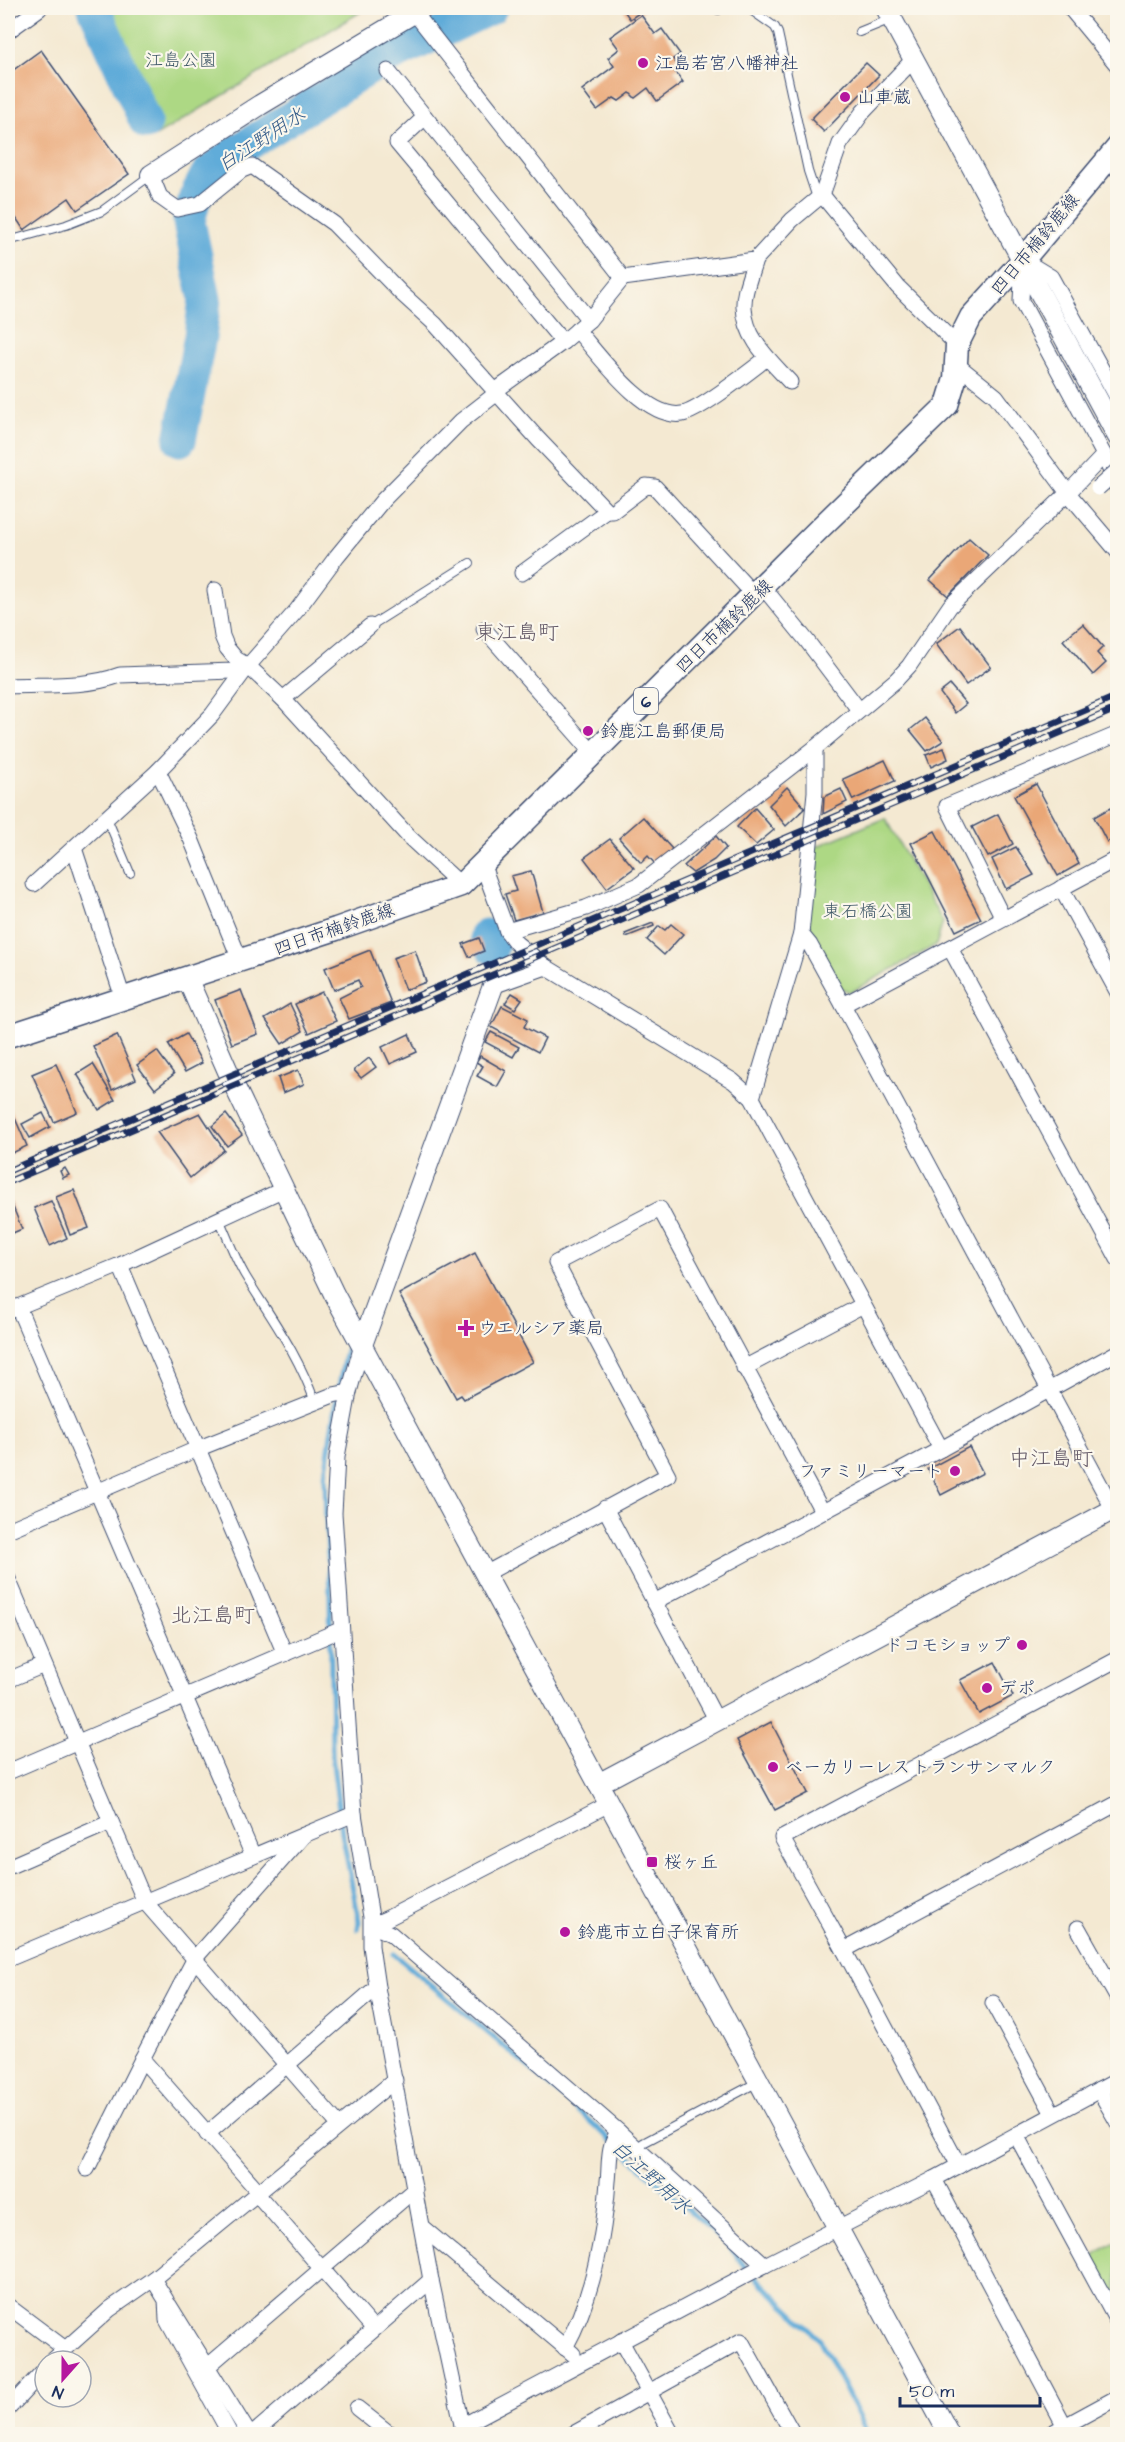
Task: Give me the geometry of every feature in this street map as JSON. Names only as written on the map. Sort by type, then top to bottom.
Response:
[{"type":"main road","name":"四日市楠鈴鹿線","points":[[8,1036],[462,885],[593,753],[759,592],[819,529],[947,405],[955,379],[956,354],[971,317],[1023,260],[1118,147]]},
{"type":"street","points":[[8,31],[40,8]]},
{"type":"street","points":[[1070,8],[1118,66]]},
{"type":"street","points":[[607,511],[435,324],[401,293],[334,224],[252,166],[242,170],[200,204],[177,209],[160,197],[150,175],[260,105],[418,10],[426,29],[623,278]]},
{"type":"street","points":[[889,13],[1118,437]]},
{"type":"street","points":[[790,382],[759,350],[747,325],[744,306],[755,260],[792,220],[819,196],[840,144],[863,112],[913,60]]},
{"type":"street","points":[[388,71],[583,325],[632,393],[654,407],[682,414],[694,409],[744,376],[767,357]]},
{"type":"street","points":[[425,117],[398,143],[563,342]]},
{"type":"street","points":[[819,196],[956,354],[996,396],[1068,493],[1118,552]]},
{"type":"street","points":[[34,884],[158,771],[213,715],[248,666],[297,610],[337,555],[383,500],[461,421],[583,325],[623,278],[755,260]]},
{"type":"street","points":[[1023,260],[1051,278],[1118,399]]},
{"type":"street","points":[[1023,260],[1021,301],[1104,455],[1118,489]]},
{"type":"street","points":[[507,931],[586,908],[639,885],[815,748],[896,680],[909,666],[950,606],[1068,493],[1104,455]]},
{"type":"street","points":[[1098,488],[1118,470]]},
{"type":"street","points":[[522,573],[607,511],[613,511],[646,486],[655,487],[759,592],[859,710]]},
{"type":"street","points":[[215,590],[222,636],[227,648],[236,659],[248,666],[283,699],[409,837],[462,885]]},
{"type":"street","points":[[283,699],[370,626]]},
{"type":"street","points":[[483,629],[593,753]]},
{"type":"street","points":[[8,686],[88,683],[104,681],[120,675],[233,671],[248,666]]},
{"type":"street","points":[[1003,918],[947,806],[1118,734]]},
{"type":"street","points":[[752,1098],[801,934],[815,792],[815,748]]},
{"type":"street","points":[[158,771],[190,839],[240,960]]},
{"type":"street","points":[[74,848],[123,998]]},
{"type":"street","points":[[843,1005],[1118,858]]},
{"type":"street","points":[[483,866],[507,931],[516,943],[546,967],[733,1081],[752,1098],[941,1449]]},
{"type":"street","points":[[1061,888],[1118,993]]},
{"type":"street","points":[[598,1784],[1116,1512],[1048,1390],[843,1005],[810,945],[801,934]]},
{"type":"street","points":[[950,948],[1118,1259]]},
{"type":"street","points":[[546,967],[493,986],[342,1394],[337,1456],[334,1513],[345,1817],[372,1925],[371,1947],[377,1987],[432,2280],[463,2430],[582,2361],[838,2230],[1118,2080]]},
{"type":"street","points":[[187,978],[284,1189],[362,1345],[949,2434]]},
{"type":"street","points":[[253,1856],[97,1492],[13,1309],[120,1265],[284,1189]]},
{"type":"street","points":[[486,1574],[668,1475],[556,1263],[660,1209],[822,1510]]},
{"type":"street","points":[[120,1265],[285,1654]]},
{"type":"street","points":[[744,1368],[863,1305]]},
{"type":"street","points":[[654,1602],[1118,1352]]},
{"type":"street","points":[[8,1530],[197,1449],[315,1402],[342,1394]]},
{"type":"street","points":[[606,1508],[717,1721]]},
{"type":"street","points":[[9,1585],[145,1902],[339,2125]]},
{"type":"street","points":[[8,1772],[340,1630]]},
{"type":"street","points":[[959,2166],[782,1838],[1118,1659]]},
{"type":"street","points":[[8,1680],[44,1665]]},
{"type":"street","points":[[844,1950],[1118,1803]]},
{"type":"street","points":[[372,1925],[609,1804]]},
{"type":"street","points":[[8,1959],[345,1817]]},
{"type":"street","points":[[8,1867],[111,1822]]},
{"type":"street","points":[[87,2169],[195,1958],[304,1835]]},
{"type":"street","points":[[372,1925],[391,1934],[615,2139],[638,2150],[756,2270]]},
{"type":"street","points":[[1078,1928],[1118,2000]]},
{"type":"street","points":[[207,2134],[377,1987]]},
{"type":"street","points":[[993,2003],[1053,2114]]},
{"type":"street","points":[[142,2059],[374,2329]]},
{"type":"street","points":[[8,2306],[28,2319],[64,2349],[110,2309],[153,2279],[395,2080]]},
{"type":"street","points":[[1099,2090],[1118,2124]]},
{"type":"street","points":[[1016,2135],[1118,2323]]},
{"type":"street","points":[[566,2348],[574,2331],[594,2269],[615,2139]]},
{"type":"street","points":[[934,2179],[1067,2431]]},
{"type":"street","points":[[207,2367],[415,2189]]},
{"type":"street","points":[[423,2228],[582,2361]]},
{"type":"street","points":[[153,2279],[251,2434],[432,2280]]},
{"type":"street","points":[[166,2300],[167,2320],[230,2434]]},
{"type":"street","points":[[621,2341],[672,2434]]},
{"type":"street","points":[[573,2434],[741,2341],[793,2434]]},
{"type":"street","points":[[8,2409],[33,2382]]},
{"type":"street","points":[[1050,2434],[1067,2431],[1118,2397]]},
{"type":"street","points":[[357,2408],[390,2434]]},
{"type":"lane","points":[[748,8],[775,27],[778,33],[808,171],[819,196]]},
{"type":"lane","points":[[859,32],[889,13]]},
{"type":"lane","points":[[8,242],[66,225],[102,211],[150,175]]},
{"type":"lane","points":[[370,626],[470,563]]},
{"type":"lane","points":[[107,818],[130,873]]},
{"type":"lane","points":[[219,1219],[245,1276],[280,1327],[305,1373],[315,1402]]},
{"type":"lane","points":[[638,2150],[643,2143],[758,2082]]},
{"type":"green space","name":"江島公園","points":[[101,8],[367,8],[156,136]]},
{"type":"green space","name":"東石橋公園","points":[[885,818],[943,922],[936,945],[851,992],[842,989],[806,922],[813,848]]},
{"type":"green space","points":[[1117,2241],[1117,2307],[1092,2261],[1095,2254]]},
{"type":"building","points":[[622,8],[647,8],[630,19]]},
{"type":"building","name":"江島若宮八幡神社","points":[[641,15],[655,34],[662,29],[680,54],[673,59],[679,67],[674,70],[683,82],[657,101],[648,88],[635,98],[630,93],[619,101],[614,98],[597,110],[582,90],[614,66],[608,58],[619,49],[610,37]]},
{"type":"building","points":[[41,50],[129,174],[77,210],[69,198],[24,230],[8,206],[8,74]]},
{"type":"building","name":"山車蔵","points":[[866,63],[879,75],[824,132],[811,119]]},
{"type":"building","points":[[969,538],[988,555],[948,596],[930,580]]},
{"type":"building","points":[[1083,624],[1103,647],[1097,653],[1106,663],[1093,675],[1063,640]]},
{"type":"building","points":[[960,626],[991,667],[966,685],[936,644]]},
{"type":"building","points":[[950,685],[966,704],[955,713],[940,693]]},
{"type":"building","points":[[925,718],[943,741],[927,751],[910,730]]},
{"type":"building","points":[[944,748],[948,759],[931,767],[926,755]]},
{"type":"building","points":[[885,760],[895,781],[853,800],[843,779]]},
{"type":"building","points":[[1036,784],[1079,864],[1058,876],[1014,796]]},
{"type":"building","points":[[787,787],[805,808],[786,826],[769,805]]},
{"type":"building","points":[[841,789],[847,802],[823,814],[824,797]]},
{"type":"building","points":[[755,808],[774,830],[756,845],[737,827]]},
{"type":"building","points":[[1110,808],[1118,822],[1118,837],[1107,842],[1094,817]]},
{"type":"building","points":[[998,814],[1013,844],[988,857],[972,827]]},
{"type":"building","points":[[643,817],[672,849],[656,865],[648,856],[641,863],[619,838]]},
{"type":"building","points":[[935,831],[981,919],[956,931],[911,843]]},
{"type":"building","points":[[716,836],[726,848],[714,860],[693,873],[684,866]]},
{"type":"building","points":[[610,839],[634,868],[607,888],[584,858]]},
{"type":"building","points":[[1016,847],[1034,875],[1006,889],[992,859]]},
{"type":"building","points":[[531,871],[543,912],[514,920],[505,894],[516,891],[511,876]]},
{"type":"building","points":[[653,923],[654,926],[626,937],[625,934]]},
{"type":"building","points":[[671,924],[683,934],[664,955],[647,940],[659,926],[665,930]]},
{"type":"building","points":[[479,938],[484,951],[469,957],[463,944]]},
{"type":"building","points":[[370,950],[391,1003],[349,1019],[339,998],[361,987],[358,980],[334,990],[325,968]]},
{"type":"building","points":[[415,950],[426,982],[405,990],[393,958]]},
{"type":"building","points":[[241,990],[258,1034],[232,1044],[215,1000]]},
{"type":"building","points":[[322,992],[336,1021],[309,1033],[295,1004]]},
{"type":"building","points":[[512,993],[522,999],[515,1009],[505,1003]]},
{"type":"building","points":[[290,1004],[303,1031],[282,1044],[265,1019]]},
{"type":"building","points":[[502,1006],[528,1019],[524,1027],[545,1038],[538,1052],[491,1027]]},
{"type":"building","points":[[491,1032],[519,1047],[513,1057],[485,1042]]},
{"type":"building","points":[[186,1034],[202,1063],[185,1072],[168,1044]]},
{"type":"building","points":[[409,1034],[417,1052],[390,1064],[382,1047]]},
{"type":"building","points":[[117,1035],[136,1079],[112,1090],[93,1046]]},
{"type":"building","points":[[157,1051],[174,1074],[155,1089],[137,1065]]},
{"type":"building","points":[[480,1056],[506,1071],[497,1087],[477,1076],[483,1066],[476,1062]]},
{"type":"building","points":[[369,1058],[376,1067],[361,1078],[354,1070]]},
{"type":"building","points":[[56,1064],[77,1112],[54,1122],[32,1074]]},
{"type":"building","points":[[93,1064],[115,1100],[99,1110],[77,1074]]},
{"type":"building","points":[[298,1070],[304,1084],[283,1093],[278,1078]]},
{"type":"building","points":[[8,1102],[27,1146],[8,1155]]},
{"type":"building","points":[[43,1113],[50,1127],[30,1138],[22,1124]]},
{"type":"building","points":[[200,1113],[224,1150],[190,1178],[157,1132]]},
{"type":"building","points":[[226,1114],[242,1135],[227,1146],[212,1126]]},
{"type":"building","points":[[65,1168],[69,1175],[63,1178],[60,1171]]},
{"type":"building","points":[[74,1190],[89,1228],[70,1235],[56,1197]]},
{"type":"building","points":[[8,1195],[22,1229],[8,1235]]},
{"type":"building","points":[[51,1201],[67,1238],[50,1246],[34,1208]]},
{"type":"building","name":"ウエルシア薬局","points":[[475,1253],[533,1362],[464,1399],[461,1395],[456,1398],[399,1294]]},
{"type":"building","name":"ファミリーマート","points":[[969,1447],[983,1473],[941,1495],[928,1469]]},
{"type":"building","name":"デポ","points":[[995,1662],[1013,1696],[979,1714],[960,1680]]},
{"type":"building","name":"ベーカリーレストランサンマルク","points":[[771,1722],[808,1793],[775,1810],[737,1740]]},
{"type":"waterway","points":[[94,8],[146,123]]},
{"type":"waterway","name":"白江野用水","points":[[180,440],[205,299],[189,222],[195,197],[207,174],[232,154],[385,59],[491,8]]},
{"type":"waterway","points":[[486,935],[493,942],[492,948]]},
{"type":"waterway","points":[[346,1350],[325,1476],[330,1590],[332,1756],[342,1833],[359,1921],[358,1929]]},
{"type":"waterway","name":"白江野用水","points":[[394,1954],[537,2074],[730,2247],[745,2267],[820,2340],[868,2434]]},
{"type":"railway","points":[[8,1171],[1118,696]]},
{"type":"railway","points":[[8,1182],[1118,708]]},
{"type":"place","name":"江島若宮八幡神社","points":[[643,63]]},
{"type":"place","name":"山車蔵","points":[[845,97]]},
{"type":"place","name":"鈴鹿江島郵便局","points":[[588,731]]},
{"type":"place","name":"ウエルシア薬局","points":[[466,1328]]},
{"type":"place","name":"ファミリーマート","points":[[955,1471]]},
{"type":"place","name":"ドコモショップ","points":[[1022,1645]]},
{"type":"place","name":"デポ","points":[[987,1688]]},
{"type":"place","name":"ベーカリーレストランサンマルク","points":[[773,1767]]},
{"type":"place","name":"桜ヶ丘","points":[[652,1862]]},
{"type":"place","name":"鈴鹿市立白子保育所","points":[[565,1932]]},
{"type":"district","name":"東江島町","points":[[517,632]]},
{"type":"district","name":"中江島町","points":[[1051,1458]]},
{"type":"district","name":"北江島町","points":[[213,1615]]}]
